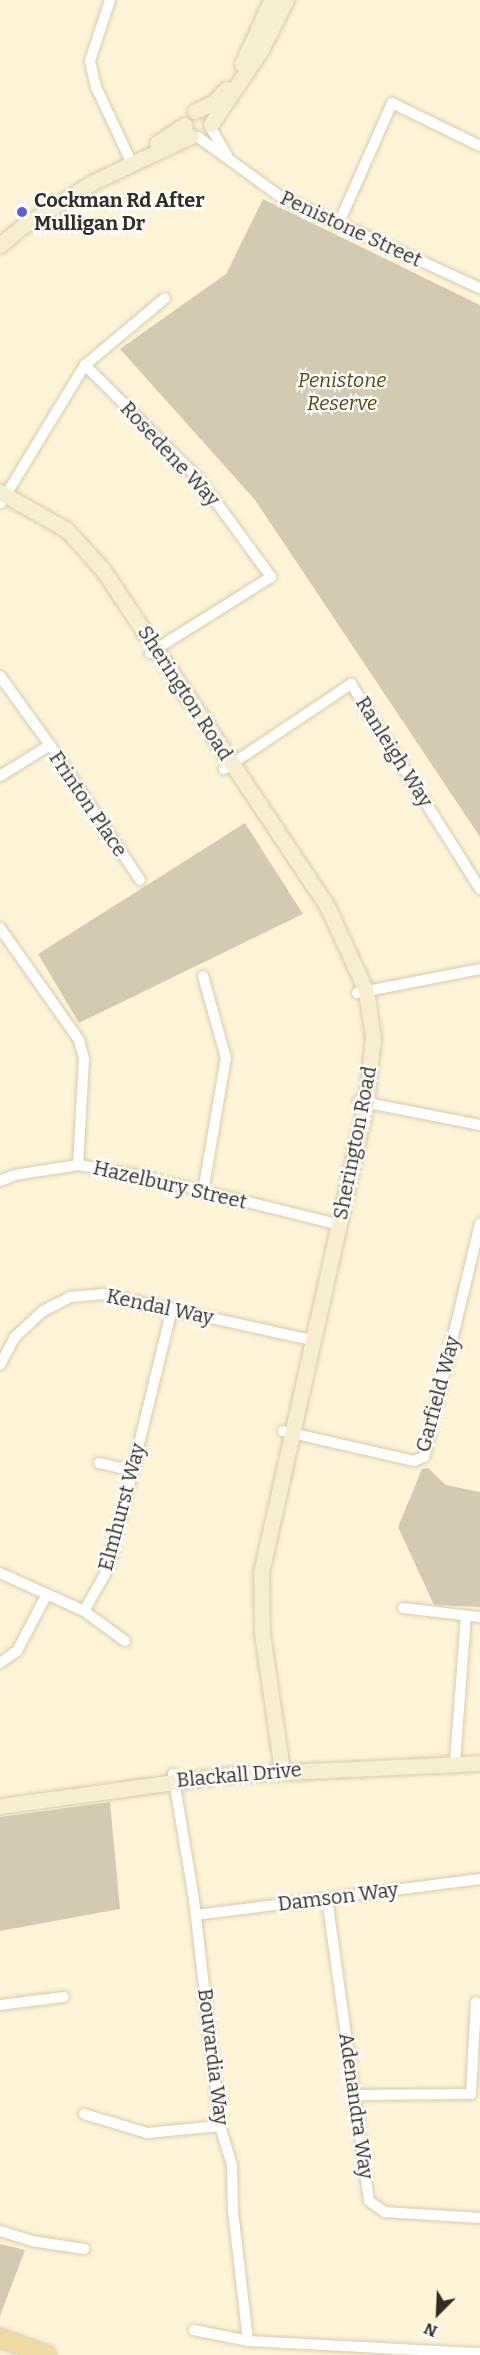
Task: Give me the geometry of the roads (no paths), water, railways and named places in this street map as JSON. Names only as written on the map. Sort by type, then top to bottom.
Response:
[{"type":"main road","points":[[0,2338],[47,2355]]},
{"type":"street","points":[[110,0],[90,61],[96,87],[130,160]]},
{"type":"street","points":[[199,130],[186,118],[213,103],[232,82],[271,0]]},
{"type":"street","points":[[0,234],[48,198],[199,130],[261,50],[286,0]]},
{"type":"street","points":[[338,225],[392,103],[480,146]]},
{"type":"street","points":[[195,111],[206,113],[199,130]]},
{"type":"street","name":"Penistone Street","points":[[199,130],[251,179],[338,225],[480,288]]},
{"type":"street","points":[[0,245],[67,198],[130,160]]},
{"type":"street","points":[[2,498],[86,365],[165,298]]},
{"type":"street","name":"Rosedene Way","points":[[86,365],[201,480],[271,577],[153,651]]},
{"type":"street","name":"Sherington Road","points":[[2,498],[50,518],[79,541],[228,766],[328,908],[362,992],[373,1038],[362,1102],[287,1432],[264,1550],[260,1591],[277,1767]]},
{"type":"street","points":[[0,676],[50,745]]},
{"type":"street","name":"Ranleigh Way","points":[[228,766],[351,684],[480,889]]},
{"type":"street","name":"Frinton Place","points":[[0,776],[50,745],[140,880]]},
{"type":"street","points":[[0,928],[79,1040],[84,1059],[78,1165]]},
{"type":"street","points":[[362,992],[480,969]]},
{"type":"street","points":[[203,976],[226,1059],[203,1192]]},
{"type":"street","points":[[362,1102],[480,1125]]},
{"type":"street","name":"Hazelbury Street","points":[[0,1181],[15,1175],[78,1165],[336,1224]]},
{"type":"street","name":"Garfield Way","points":[[287,1432],[414,1461],[424,1457],[480,1224]]},
{"type":"street","name":"Kendal Way","points":[[0,1365],[15,1337],[43,1311],[70,1298],[102,1294],[308,1339]]},
{"type":"street","name":"Elmhurst Way","points":[[84,1611],[109,1567],[172,1309]]},
{"type":"street","points":[[99,1463],[133,1471]]},
{"type":"street","points":[[0,1573],[46,1596],[84,1611],[125,1641]]},
{"type":"street","points":[[0,1663],[17,1651],[46,1596]]},
{"type":"street","points":[[403,1608],[480,1617]]},
{"type":"street","points":[[455,1758],[466,1616]]},
{"type":"street","name":"Blackall Drive","points":[[0,1796],[277,1767],[480,1755]]},
{"type":"street","name":"Blackall Drive","points":[[455,1758],[480,1763]]},
{"type":"street","name":"Blackall Drive","points":[[0,1806],[174,1777]]},
{"type":"street","name":"Bouvardia Way","points":[[174,1777],[196,1915],[220,2126],[232,2165],[233,2211],[248,2341]]},
{"type":"street","name":"Damson Way","points":[[196,1915],[480,1879]]},
{"type":"street","name":"Adenandra Way","points":[[327,1898],[369,2201],[385,2212],[480,2217]]},
{"type":"street","points":[[0,2005],[63,1997]]},
{"type":"street","points":[[356,2096],[471,2094],[476,2002]]},
{"type":"street","points":[[84,2114],[147,2133],[220,2126]]},
{"type":"street","points":[[0,2231],[32,2241],[84,2248]]},
{"type":"street","points":[[194,2330],[248,2341],[480,2353]]},
{"type":"place","name":"Cockman Rd After Mulligan Dr","points":[[22,212]]},
{"type":"park label","name":"Penistone Reserve","points":[[342,392]]}]
